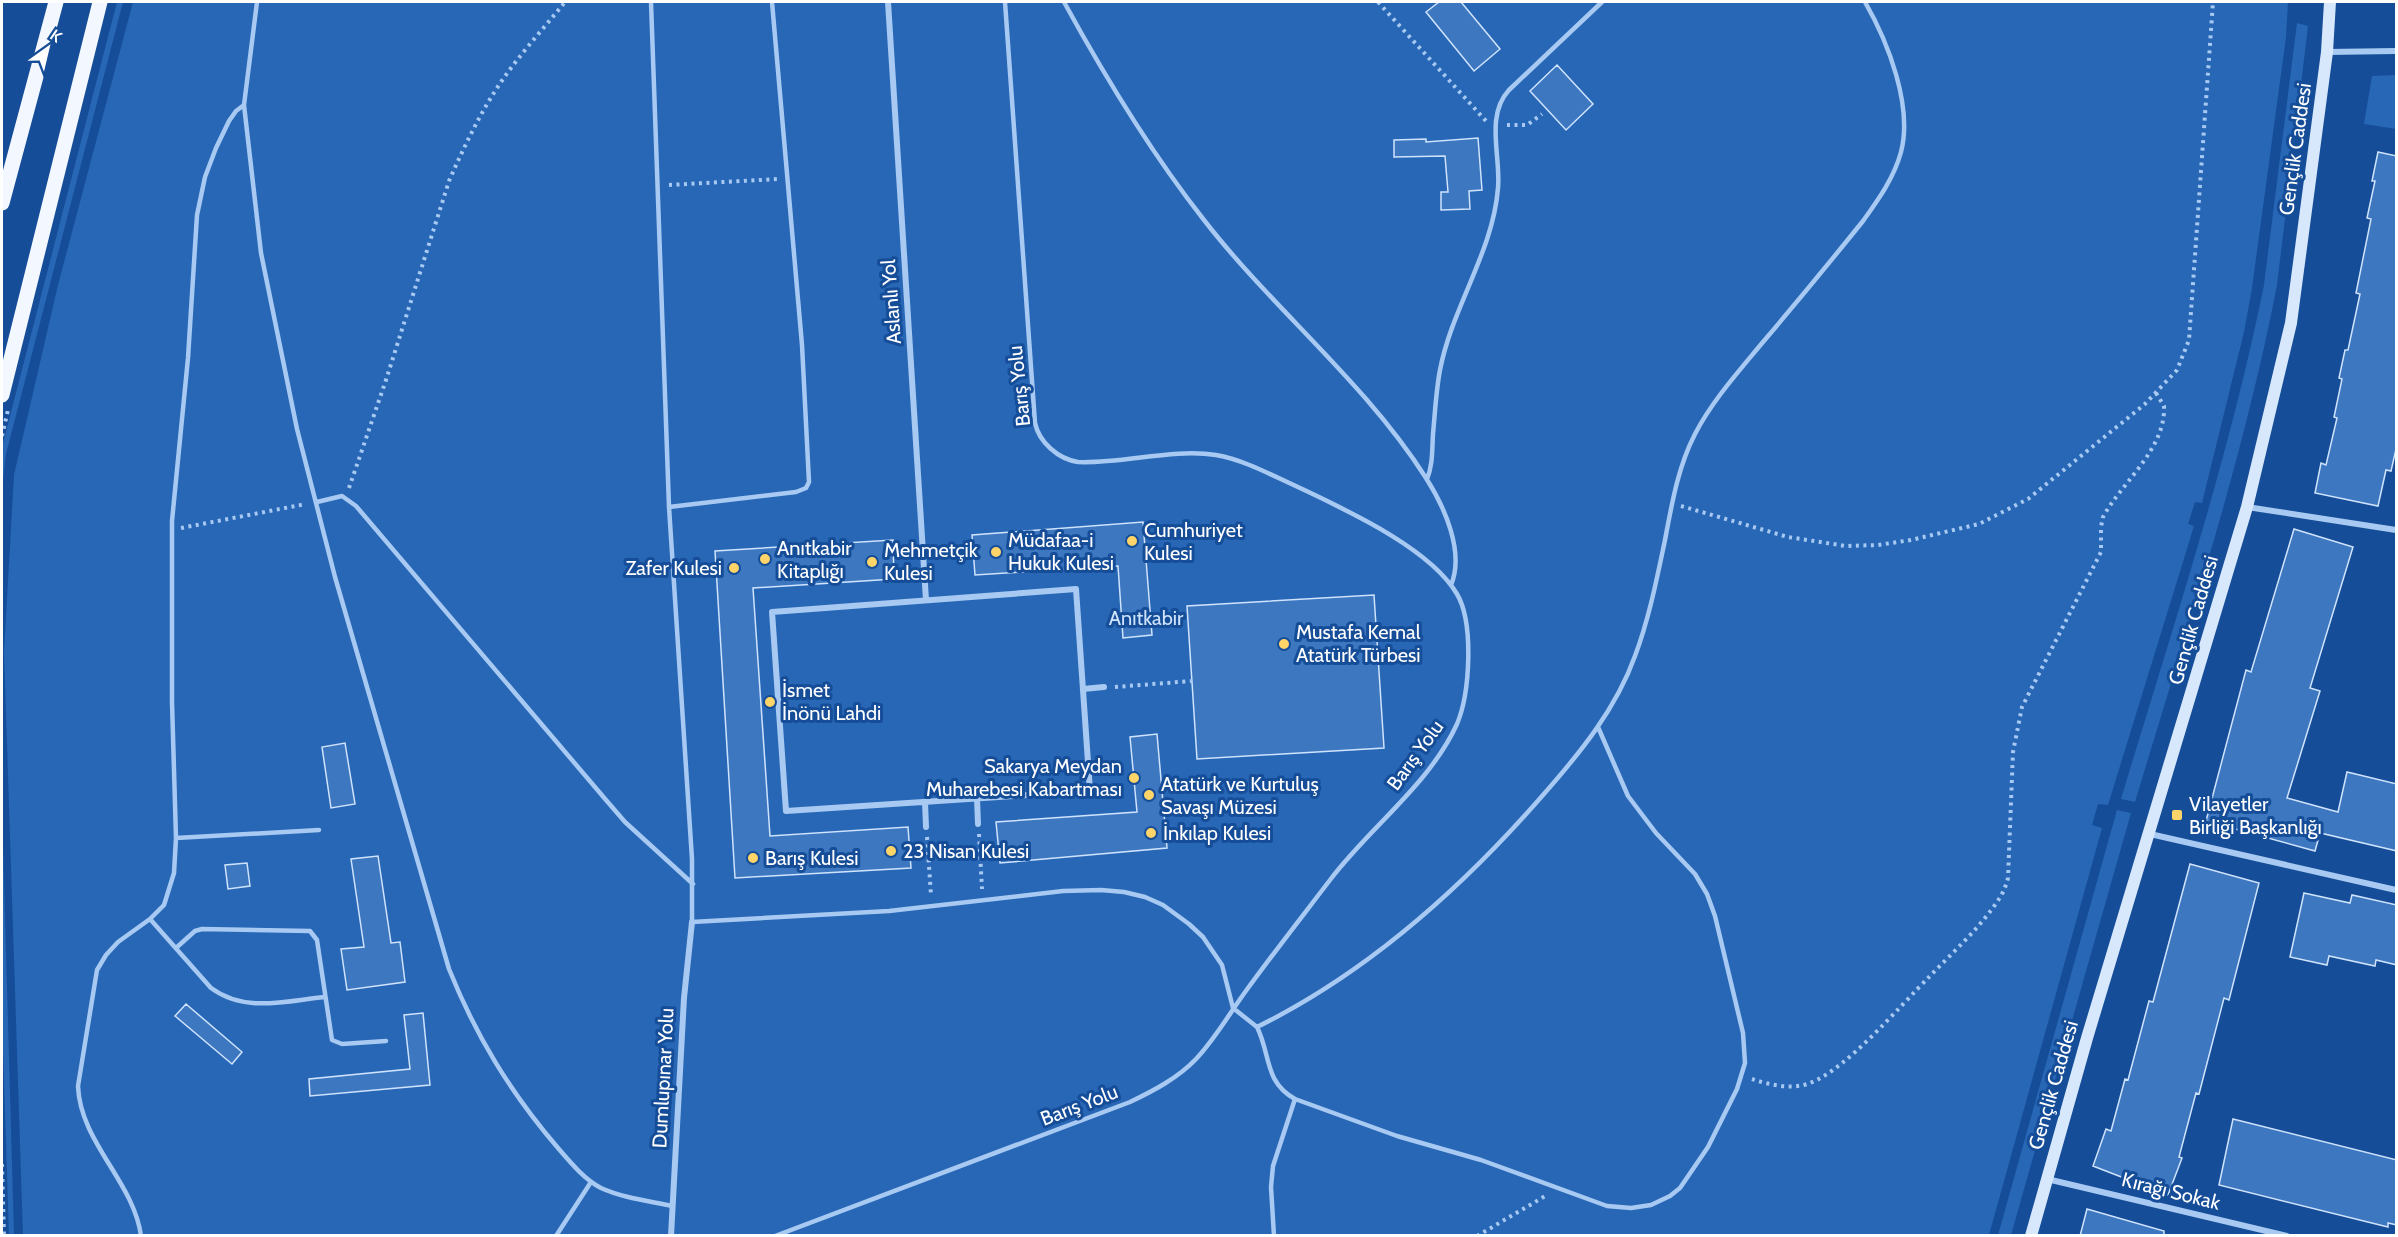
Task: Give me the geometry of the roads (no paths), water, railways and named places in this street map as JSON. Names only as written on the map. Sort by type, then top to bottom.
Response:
[{"type":"main road","points":[[2,203],[56,2]]},
{"type":"main road","points":[[2,395],[100,2]]},
{"type":"main road","name":"Gençlik Caddesi","points":[[2031,1236],[2046,1179],[2247,507],[2291,323],[2327,52],[2330,2]]},
{"type":"street","name":"Aslanlı Yol","points":[[888,2],[926,600]]},
{"type":"street","points":[[2327,52],[2397,51]]},
{"type":"street","points":[[2247,507],[2397,530]]},
{"type":"street","points":[[1076,589],[1083,689],[1090,790],[786,811],[772,612],[1076,589]]},
{"type":"street","points":[[1083,689],[1104,687]]},
{"type":"street","points":[[977,798],[978,824]]},
{"type":"street","points":[[925,802],[927,827]]},
{"type":"street","points":[[2150,834],[2397,890]]},
{"type":"street","name":"Dumlupınar Yolu","points":[[670,1236],[684,998],[692,922]]},
{"type":"street","name":"Kırağı Sokak","points":[[2046,1179],[2287,1236]]},
{"type":"lane","points":[[257,2],[244,105],[261,253],[297,429],[335,577],[449,969],[467,1013],[507,1083],[570,1162],[591,1182],[617,1194],[672,1206]]},
{"type":"lane","points":[[651,2],[669,507],[693,884],[692,922],[889,910],[1101,890],[1135,894],[1155,901],[1189,924],[1210,946],[1222,965],[1233,1008],[1257,1027],[1274,1081],[1283,1092],[1295,1099],[1397,1136],[1481,1160],[1594,1203],[1619,1208],[1651,1205],[1670,1196],[1686,1180],[1708,1147],[1743,1076],[1745,1050],[1715,916],[1707,894],[1695,874],[1648,824],[1628,796],[1598,727]]},
{"type":"lane","points":[[669,507],[796,492],[806,488],[808,482],[802,345],[772,2]]},
{"type":"lane","name":"Barış Yolu","points":[[775,1236],[1130,1102],[1172,1079],[1195,1060],[1344,862],[1411,790],[1451,735],[1458,722],[1465,696],[1467,648],[1463,607],[1451,585],[1404,544],[1371,523],[1286,482],[1213,454],[1078,462],[1061,456],[1040,436],[1035,423],[1005,2]]},
{"type":"lane","points":[[1064,2],[1115,89],[1205,222],[1367,402],[1426,479],[1441,508],[1453,540],[1456,566],[1451,585]]},
{"type":"lane","points":[[1426,479],[1431,466],[1436,400],[1443,356],[1477,267],[1494,210],[1498,186],[1496,124],[1500,104],[1505,94],[1602,2]]},
{"type":"lane","points":[[1257,1027],[1296,1006],[1379,951],[1462,880],[1524,817],[1598,727],[1626,678],[1636,654],[1660,566],[1672,503],[1687,451],[1708,412],[1863,221],[1896,168],[1904,135],[1900,92],[1888,51],[1865,2]]},
{"type":"lane","points":[[141,1236],[136,1212],[98,1145],[81,1104],[78,1086],[97,970],[106,955],[118,942],[150,919],[164,905],[174,873],[176,838],[172,702],[172,530],[188,358],[197,215],[205,177],[216,148],[229,121],[244,105]]},
{"type":"lane","points":[[317,502],[346,497],[357,506],[606,800],[693,884]]},
{"type":"lane","points":[[176,838],[319,830]]},
{"type":"lane","points":[[150,919],[211,988],[222,996],[248,1005],[324,997]]},
{"type":"lane","points":[[176,948],[195,931],[202,929],[304,930],[314,934],[317,939],[332,1040],[342,1044],[386,1041]]},
{"type":"lane","points":[[1274,1236],[1271,1187],[1273,1166],[1295,1099]]},
{"type":"lane","points":[[556,1236],[591,1182]]},
{"type":"place","name":"Cumhuriyet Kulesi","points":[[1132,541]]},
{"type":"place","name":"Müdafaa-i Hukuk Kulesi","points":[[996,552]]},
{"type":"place","name":"Anıtkabir Kitaplığı","points":[[765,559]]},
{"type":"place","name":"Mehmetçik Kulesi","points":[[872,562]]},
{"type":"place","name":"Zafer Kulesi","points":[[734,568]]},
{"type":"place","name":"Mustafa Kemal Atatürk Türbesi","points":[[1284,644]]},
{"type":"place","name":"İsmet İnönü Lahdi","points":[[770,702]]},
{"type":"place","name":"Sakarya Meydan Muharebesi Kabartması","points":[[1134,778]]},
{"type":"place","name":"Atatürk ve Kurtuluş Savaşı Müzesi","points":[[1149,795]]},
{"type":"place","name":"Vilayetler Birliği Başkanlığı","points":[[2177,815]]},
{"type":"place","name":"İnkılap Kulesi","points":[[1151,833]]},
{"type":"place","name":"23 Nisan Kulesi","points":[[891,851]]},
{"type":"place","name":"Barış Kulesi","points":[[753,858]]},
{"type":"park label","name":"Anıtkabir","points":[[1146,618]]}]
